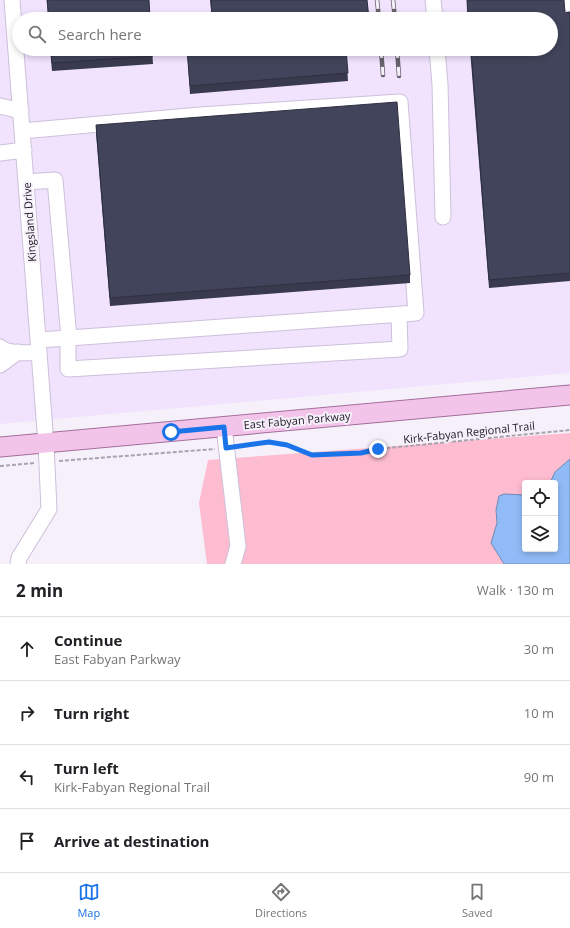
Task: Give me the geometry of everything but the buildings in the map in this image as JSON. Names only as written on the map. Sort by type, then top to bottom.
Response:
[{"type":"main road","name":"East Fabyan Parkway","points":[[0,448],[570,395]]},
{"type":"street","name":"Kingsland Drive","points":[[12,0],[13,12]]},
{"type":"street","points":[[433,0],[434,12]]},
{"type":"street","name":"Kingsland Drive","points":[[17,56],[39,346],[49,509],[19,558],[18,564]]},
{"type":"street","points":[[438,56],[440,84],[443,217]]},
{"type":"street","points":[[0,365],[18,352],[69,338],[416,313],[400,102],[200,115],[22,131]]},
{"type":"street","points":[[0,106],[21,111]]},
{"type":"street","points":[[0,153],[24,150]]},
{"type":"street","points":[[26,182],[56,180],[69,338],[68,369],[400,349],[399,314]]},
{"type":"street","points":[[0,347],[3,350],[18,352]]},
{"type":"street","points":[[224,427],[238,546],[233,564]]},
{"type":"path","name":"Kirk-Fabyan Regional Trail","points":[[61,461],[226,448],[269,442],[287,445],[312,455],[361,453],[378,449],[570,430]]},
{"type":"path","points":[[0,466],[38,463]]},
{"type":"shaded area","points":[[0,0],[570,0],[570,373],[0,424]]},
{"type":"shaded area","points":[[570,433],[570,564],[207,564],[199,503],[208,460]]},
{"type":"water","points":[[570,459],[570,564],[504,564],[491,543],[497,523],[496,510],[499,496],[504,494],[522,495],[522,552],[558,552],[558,480],[551,480],[555,472]]},
{"type":"railway","points":[[377,0],[378,12]]},
{"type":"railway","points":[[393,0],[394,12]]},
{"type":"railway","points":[[382,56],[383,75]]},
{"type":"railway","points":[[398,56],[399,76]]},
{"type":"route","points":[[171,432],[224,427],[226,448],[269,442],[287,445],[312,455],[361,453],[378,449]]}]
